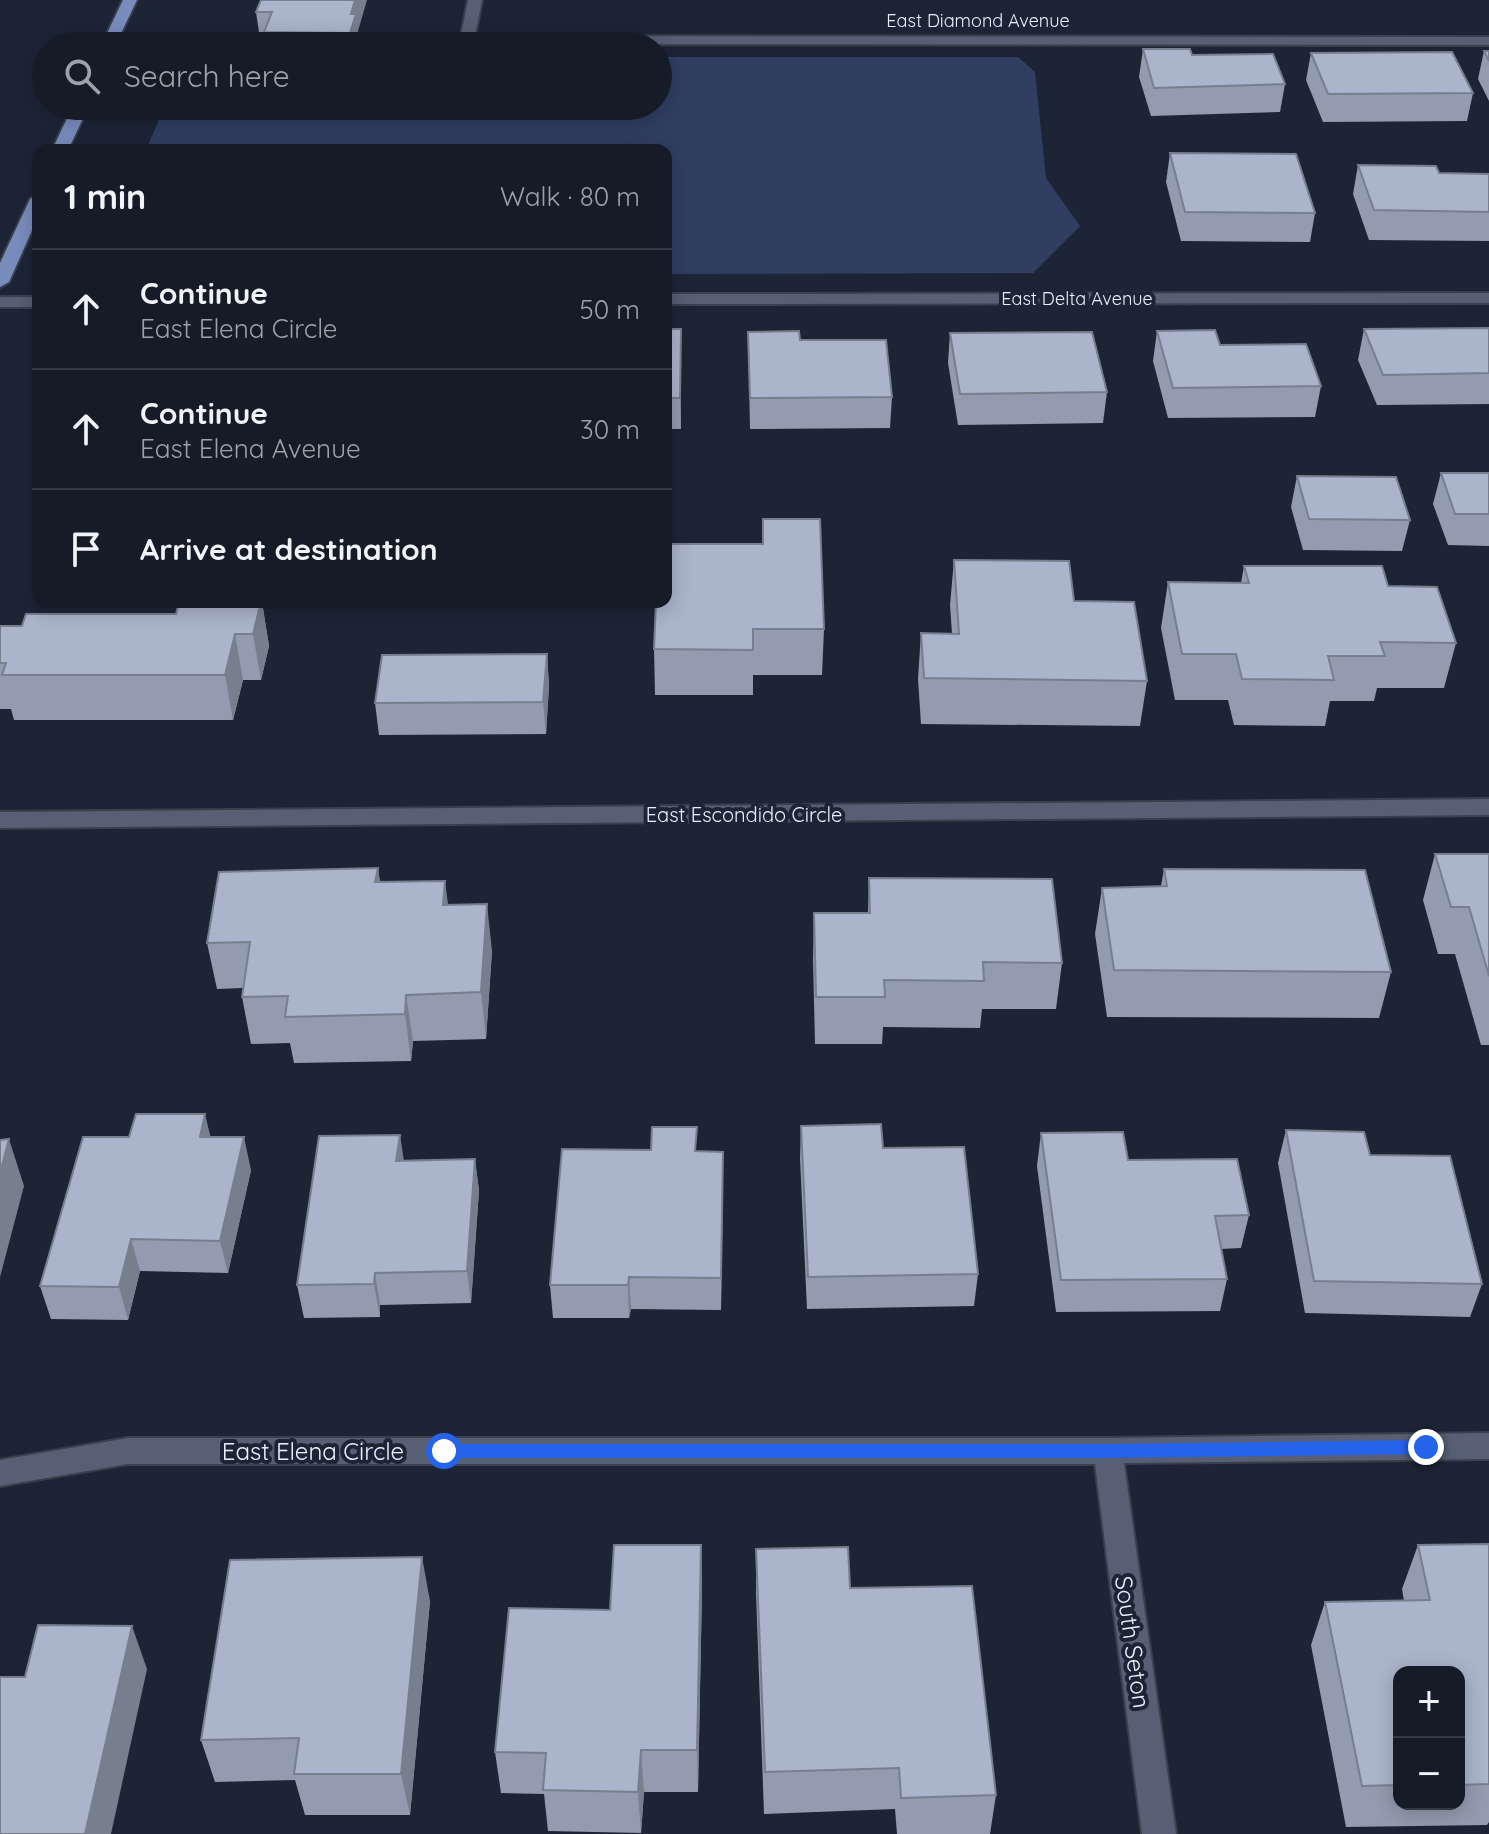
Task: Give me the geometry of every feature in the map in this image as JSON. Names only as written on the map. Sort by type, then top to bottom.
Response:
[{"type":"main road","points":[[115,32],[130,0]]},
{"type":"main road","points":[[63,144],[74,120]]},
{"type":"main road","points":[[0,282],[32,212]]},
{"type":"street","name":"East Diamond Avenue","points":[[469,32],[475,0]]},
{"type":"street","name":"East Diamond Avenue","points":[[672,40],[1489,41]]},
{"type":"street","name":"East Delta Avenue","points":[[672,299],[1489,298]]},
{"type":"street","points":[[0,302],[32,302]]},
{"type":"street","name":"East Escondido Circle","points":[[0,820],[1489,807]]},
{"type":"street","name":"East Elena Circle","points":[[0,1473],[128,1451],[1108,1451],[1489,1446]]},
{"type":"street","name":"South Seton","points":[[1108,1451],[1159,1834]]},
{"type":"shaded area","points":[[672,57],[1018,57],[1035,72],[1046,178],[1080,226],[1033,273],[672,274],[672,144],[149,144],[159,120],[672,120]]},
{"type":"building","points":[[261,0],[355,0],[351,14],[356,14],[350,32],[264,32],[272,12],[256,12]]},
{"type":"building","points":[[1143,49],[1190,49],[1192,55],[1273,54],[1285,84],[1154,88]]},
{"type":"building","points":[[1452,52],[1473,93],[1328,94],[1311,53]]},
{"type":"building","points":[[1170,153],[1296,154],[1315,213],[1185,212]]},
{"type":"building","points":[[1358,165],[1436,166],[1439,173],[1489,174],[1489,212],[1374,210]]},
{"type":"building","points":[[1489,328],[1489,373],[1383,375],[1364,329]]},
{"type":"building","points":[[672,329],[681,329],[680,398],[672,398]]},
{"type":"building","points":[[1215,330],[1220,345],[1306,344],[1321,386],[1173,388],[1157,331]]},
{"type":"building","points":[[799,331],[800,340],[886,340],[892,397],[750,398],[748,332]]},
{"type":"building","points":[[1092,332],[1107,392],[960,394],[950,333]]},
{"type":"building","points":[[1441,473],[1489,473],[1489,514],[1455,514]]},
{"type":"building","points":[[1297,476],[1396,477],[1410,520],[1309,519]]},
{"type":"building","points":[[763,519],[820,519],[824,629],[753,629],[753,650],[654,649],[656,608],[672,608],[672,544],[763,544]]},
{"type":"building","points":[[954,560],[1069,561],[1074,601],[1134,602],[1147,681],[924,678],[921,633],[959,634]]},
{"type":"building","points":[[1244,566],[1382,566],[1388,586],[1437,587],[1456,643],[1380,642],[1385,656],[1328,656],[1334,680],[1242,679],[1236,654],[1182,654],[1168,582],[1249,583]]},
{"type":"building","points":[[178,608],[260,608],[253,634],[235,634],[225,675],[2,675],[6,663],[0,663],[0,626],[22,626],[26,614],[176,614]]},
{"type":"building","points":[[547,654],[543,702],[375,703],[382,655]]},
{"type":"building","points":[[1435,854],[1489,854],[1489,976],[1469,907],[1451,907]]},
{"type":"building","points":[[378,868],[375,882],[445,881],[443,905],[487,904],[481,992],[406,995],[405,1014],[285,1017],[288,996],[242,997],[250,942],[207,943],[219,872]]},
{"type":"building","points":[[1164,869],[1365,870],[1391,972],[1114,970],[1102,888],[1167,886]]},
{"type":"building","points":[[869,878],[1052,879],[1062,963],[983,962],[984,981],[884,980],[885,997],[816,997],[814,913],[870,913]]},
{"type":"building","points":[[136,1114],[205,1114],[200,1137],[244,1137],[220,1241],[131,1239],[119,1287],[40,1286],[83,1137],[129,1137]]},
{"type":"building","points":[[881,1124],[883,1148],[964,1147],[978,1274],[808,1277],[801,1126]]},
{"type":"building","points":[[652,1127],[697,1127],[695,1151],[723,1152],[721,1278],[629,1277],[628,1285],[550,1285],[562,1149],[651,1150]]},
{"type":"building","points":[[1286,1130],[1364,1132],[1370,1155],[1450,1156],[1482,1284],[1314,1281]]},
{"type":"building","points":[[1123,1132],[1128,1160],[1237,1159],[1249,1215],[1215,1216],[1227,1279],[1061,1280],[1041,1133]]},
{"type":"building","points":[[400,1135],[396,1161],[475,1159],[467,1271],[375,1273],[374,1284],[297,1285],[319,1136]]},
{"type":"building","points":[[9,1139],[0,1173],[0,1140]]},
{"type":"building","points":[[1489,1544],[1489,1784],[1465,1785],[1465,1666],[1393,1666],[1393,1785],[1362,1786],[1325,1602],[1430,1600],[1418,1545]]},
{"type":"building","points":[[614,1545],[701,1545],[697,1750],[641,1750],[638,1792],[543,1790],[546,1753],[495,1752],[509,1608],[610,1610]]},
{"type":"building","points":[[848,1547],[850,1588],[972,1586],[996,1795],[901,1798],[899,1768],[765,1772],[756,1549]]},
{"type":"building","points":[[422,1557],[401,1774],[294,1774],[299,1738],[201,1740],[230,1560]]},
{"type":"building","points":[[38,1625],[132,1626],[85,1834],[0,1834],[0,1677],[25,1677]]},
{"type":"route","points":[[444,1451],[1108,1451],[1426,1447]]}]
